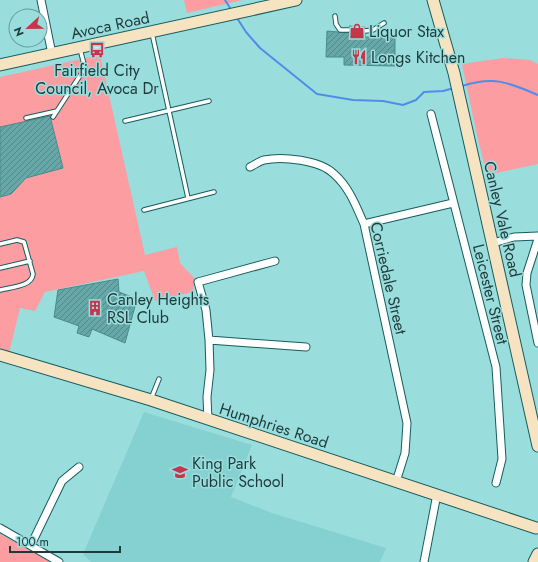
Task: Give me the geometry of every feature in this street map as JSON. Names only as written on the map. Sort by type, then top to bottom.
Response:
[{"type":"main road","name":"Avoca Road","points":[[0,66],[296,0]]},
{"type":"main road","name":"Canley Vale Road","points":[[433,0],[454,73],[538,446]]},
{"type":"main road","name":"Humphries Road","points":[[0,355],[151,400],[396,482],[437,494],[537,529]]},
{"type":"main road","points":[[534,562],[538,554]]},
{"type":"street","points":[[41,0],[52,54]]},
{"type":"street","name":"Leicester Street","points":[[431,114],[496,367],[502,459],[496,484]]},
{"type":"street","name":"Corriedale Street","points":[[250,167],[262,161],[285,158],[323,167],[334,173],[348,191],[364,224],[407,423],[405,453],[396,482]]},
{"type":"street","points":[[364,224],[453,203]]},
{"type":"street","points":[[493,243],[514,237],[538,236]]},
{"type":"street","points":[[538,239],[526,285],[538,343]]},
{"type":"street","points":[[208,420],[207,397],[210,370],[206,310],[198,282],[275,261]]},
{"type":"street","points":[[208,340],[306,347]]},
{"type":"street","points":[[31,545],[62,481],[78,467]]},
{"type":"street","points":[[424,562],[437,494]]},
{"type":"street","points":[[0,528],[59,562]]},
{"type":"lane","points":[[335,16],[336,24],[340,30],[349,30]]},
{"type":"lane","points":[[365,31],[373,30],[384,23]]},
{"type":"lane","points":[[152,32],[188,198]]},
{"type":"lane","points":[[53,117],[85,68],[80,48]]},
{"type":"lane","points":[[125,121],[209,101]]},
{"type":"lane","points":[[26,118],[57,111]]},
{"type":"lane","points":[[144,210],[214,192]]},
{"type":"lane","points":[[0,244],[17,240],[22,241],[25,244],[30,261],[32,278],[28,283],[0,290]]},
{"type":"lane","points":[[0,268],[30,261]]},
{"type":"lane","points":[[151,400],[159,379]]},
{"type":"shaded area","points":[[184,0],[242,0],[187,13]]},
{"type":"shaded area","points":[[100,55],[145,255],[177,247],[180,263],[195,279],[193,292],[155,301],[144,271],[45,292],[35,311],[20,308],[9,353],[0,350],[0,77]]},
{"type":"shaded area","points":[[503,58],[530,60],[538,64],[538,164],[487,175],[462,64]]},
{"type":"shaded area","name":"King Park Public School","points":[[144,412],[252,445],[231,497],[272,513],[386,548],[380,562],[91,562],[83,554]]},
{"type":"shaded area","points":[[0,534],[44,558],[49,562],[0,562]]},
{"type":"building","points":[[349,26],[365,27],[362,31],[365,34],[365,37],[395,37],[395,66],[344,65],[344,57],[326,57],[327,31],[349,33],[352,30]]},
{"type":"building","points":[[50,116],[63,168],[26,178],[11,194],[0,197],[0,127]]},
{"type":"building","name":"Canley Heights RSL Club","points":[[118,279],[119,292],[137,299],[125,343],[92,329],[89,337],[77,333],[79,326],[54,317],[58,290]]},
{"type":"waterway","points":[[225,0],[232,11]]},
{"type":"waterway","points":[[237,18],[246,32],[260,48],[317,94],[353,100],[383,101],[403,105],[416,100],[424,92],[443,91],[454,88]]},
{"type":"waterway","points":[[462,86],[483,81],[501,82],[538,95]]},
{"type":"place","name":"Liquor Stax","points":[[357,31]]},
{"type":"place","name":"Fairfield City Council, Avoca Dr","points":[[97,50]]},
{"type":"place","name":"Longs Kitchen","points":[[359,57]]},
{"type":"place","name":"Canley Heights RSL Club","points":[[95,308]]},
{"type":"place","name":"King Park Public School","points":[[180,472]]}]
